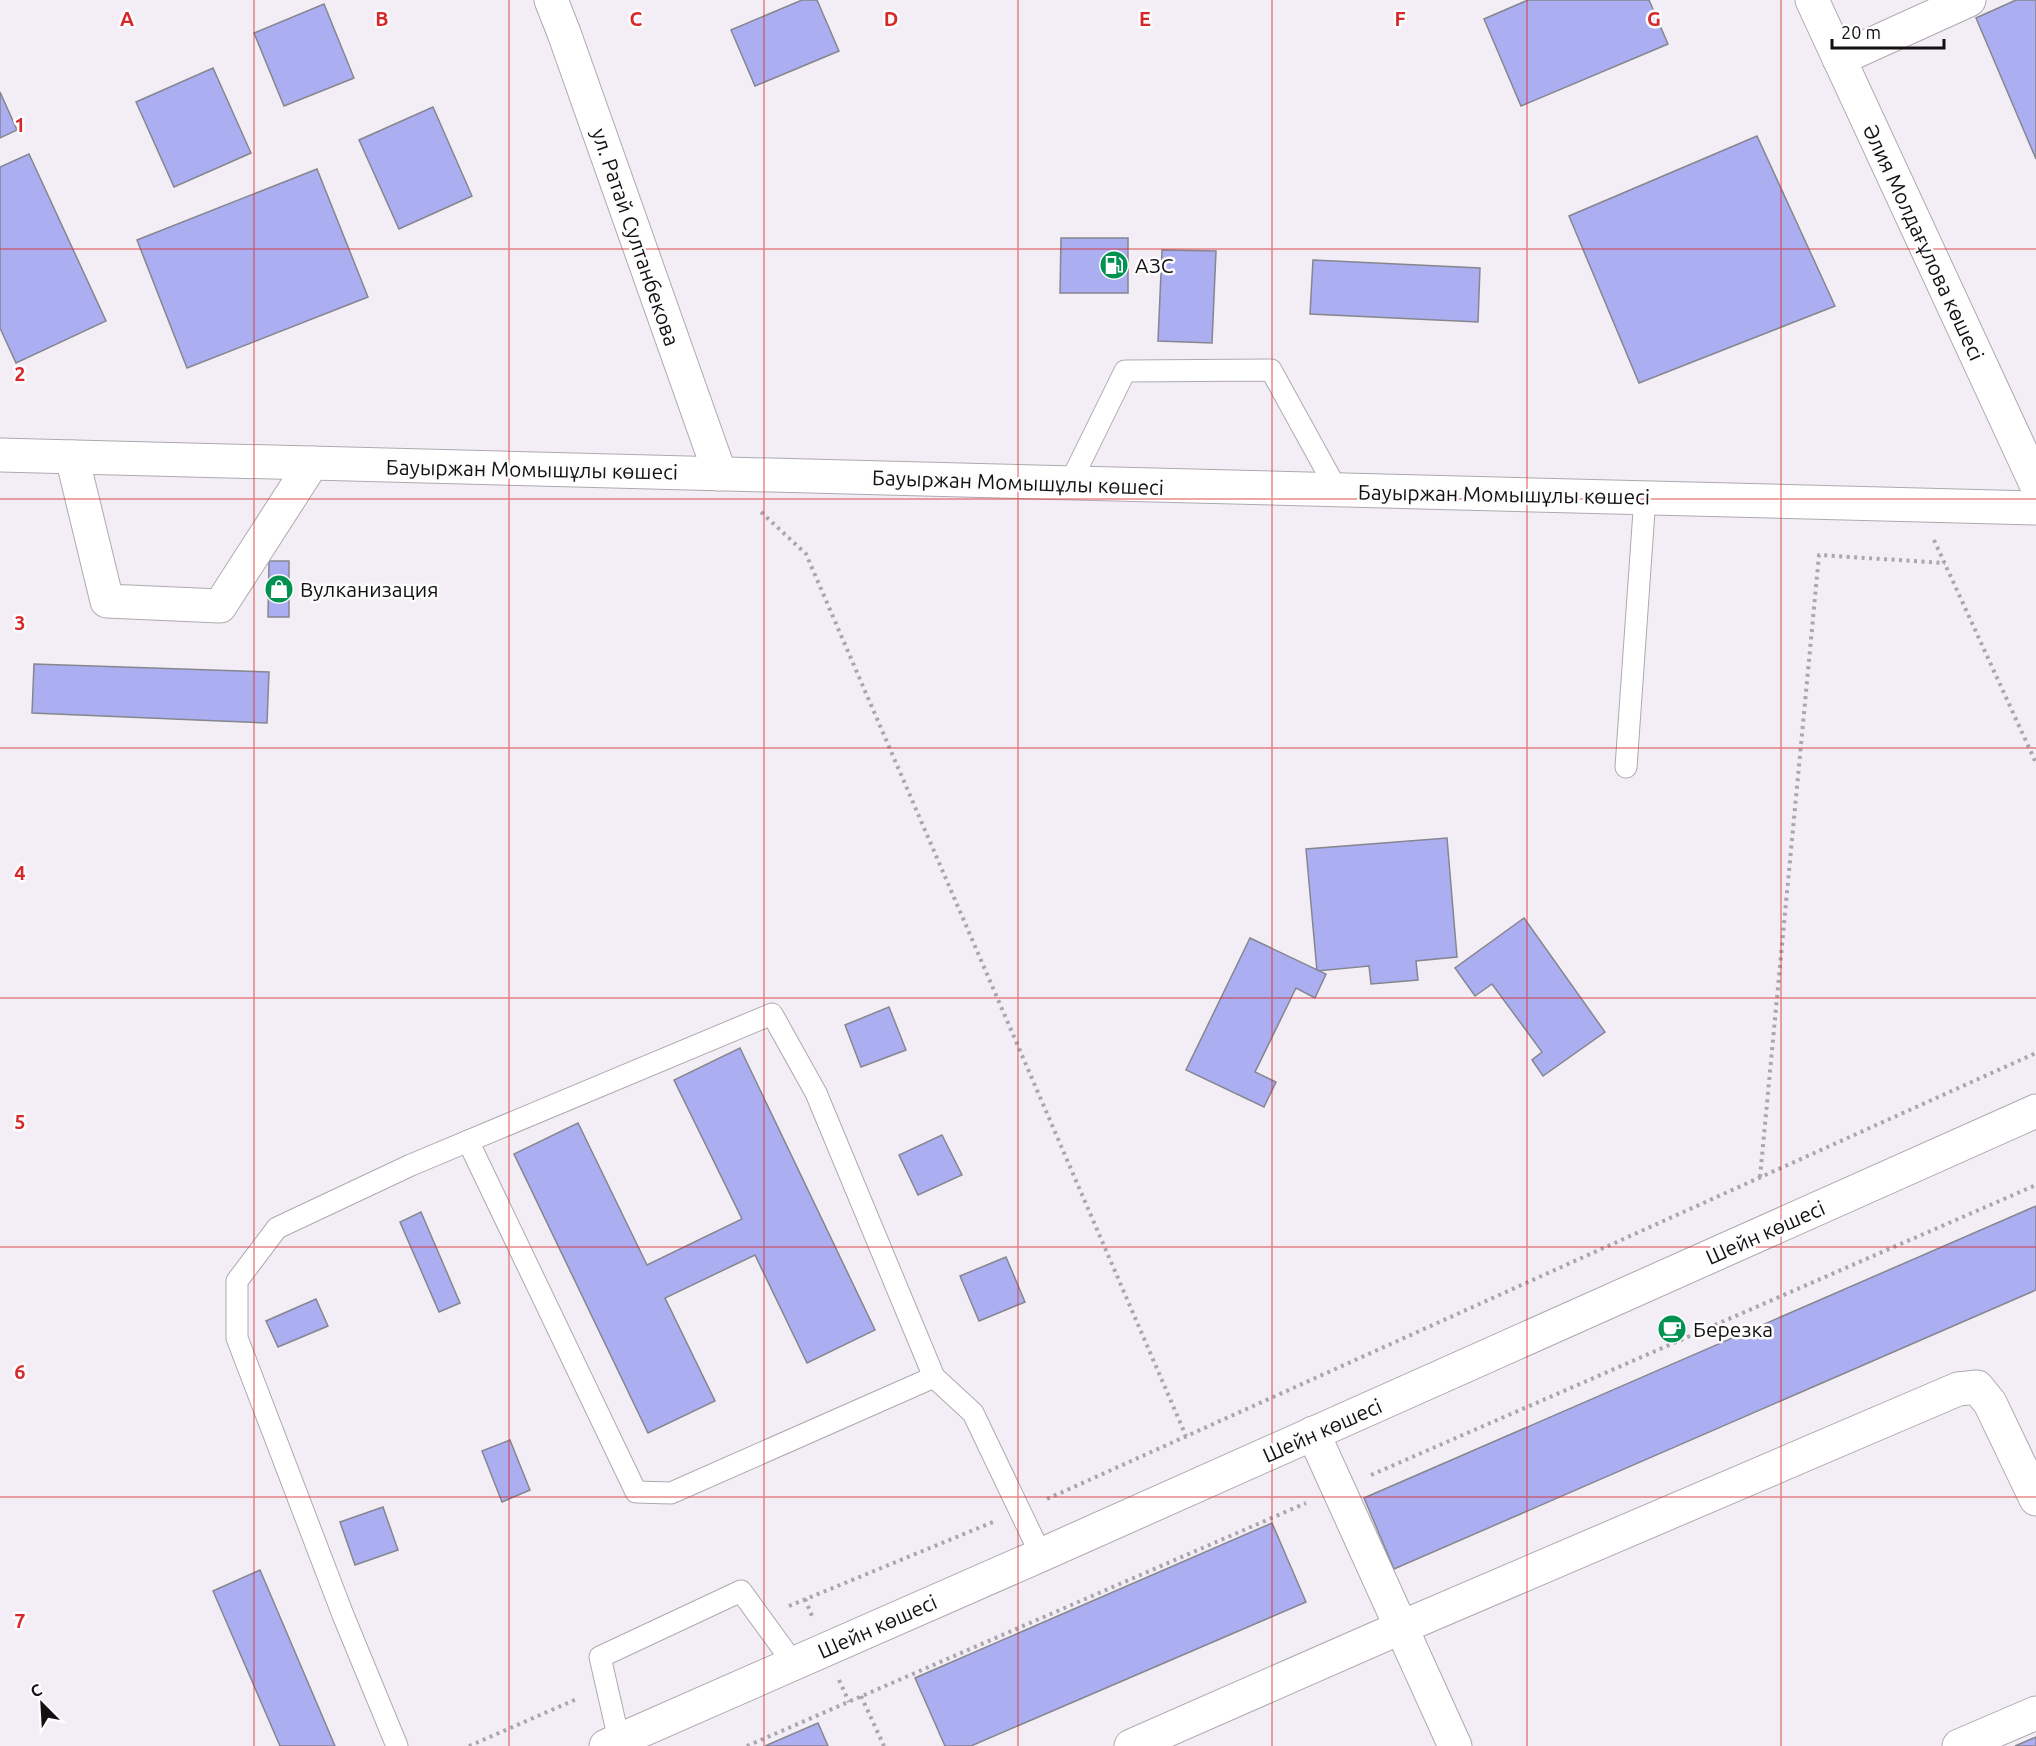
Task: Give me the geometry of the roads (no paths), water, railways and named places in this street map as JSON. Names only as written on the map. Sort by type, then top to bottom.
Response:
[{"type":"street","name":"ул. Ратай Султанбекова","points":[[551,0],[720,474]]},
{"type":"street","name":"Әлия Молдағұлова көшесі","points":[[1812,0],[2036,484]]},
{"type":"street","points":[[1839,59],[1970,0]]},
{"type":"street","name":"Бауыржан Момышұлы көшесі","points":[[0,455],[2036,508]]},
{"type":"street","points":[[72,457],[107,601],[220,606],[312,463]]},
{"type":"street","name":"Шейн көшесі","points":[[613,1743],[1041,1555],[2036,1111]]},
{"type":"street","points":[[1131,1746],[1402,1627],[1958,1389],[1977,1388],[1990,1403],[2036,1499]]},
{"type":"street","points":[[1313,1433],[1455,1746]]},
{"type":"street","points":[[1959,1746],[2036,1713]]},
{"type":"lane","points":[[1070,483],[1125,371],[1271,370],[1336,490]]},
{"type":"lane","points":[[1626,767],[1645,497]]},
{"type":"lane","points":[[398,1746],[342,1615],[237,1338],[237,1281],[277,1228],[468,1141],[772,1014],[816,1093],[934,1377],[974,1413],[1041,1555]]},
{"type":"lane","points":[[468,1141],[636,1492],[671,1493],[934,1377]]},
{"type":"lane","points":[[613,1743],[607,1686],[600,1657],[741,1591],[794,1664]]},
{"type":"place","name":"АЗС","points":[[1114,265]]},
{"type":"place","name":"Вулканизация","points":[[279,589]]},
{"type":"place","name":"Березка","points":[[1672,1329]]}]
